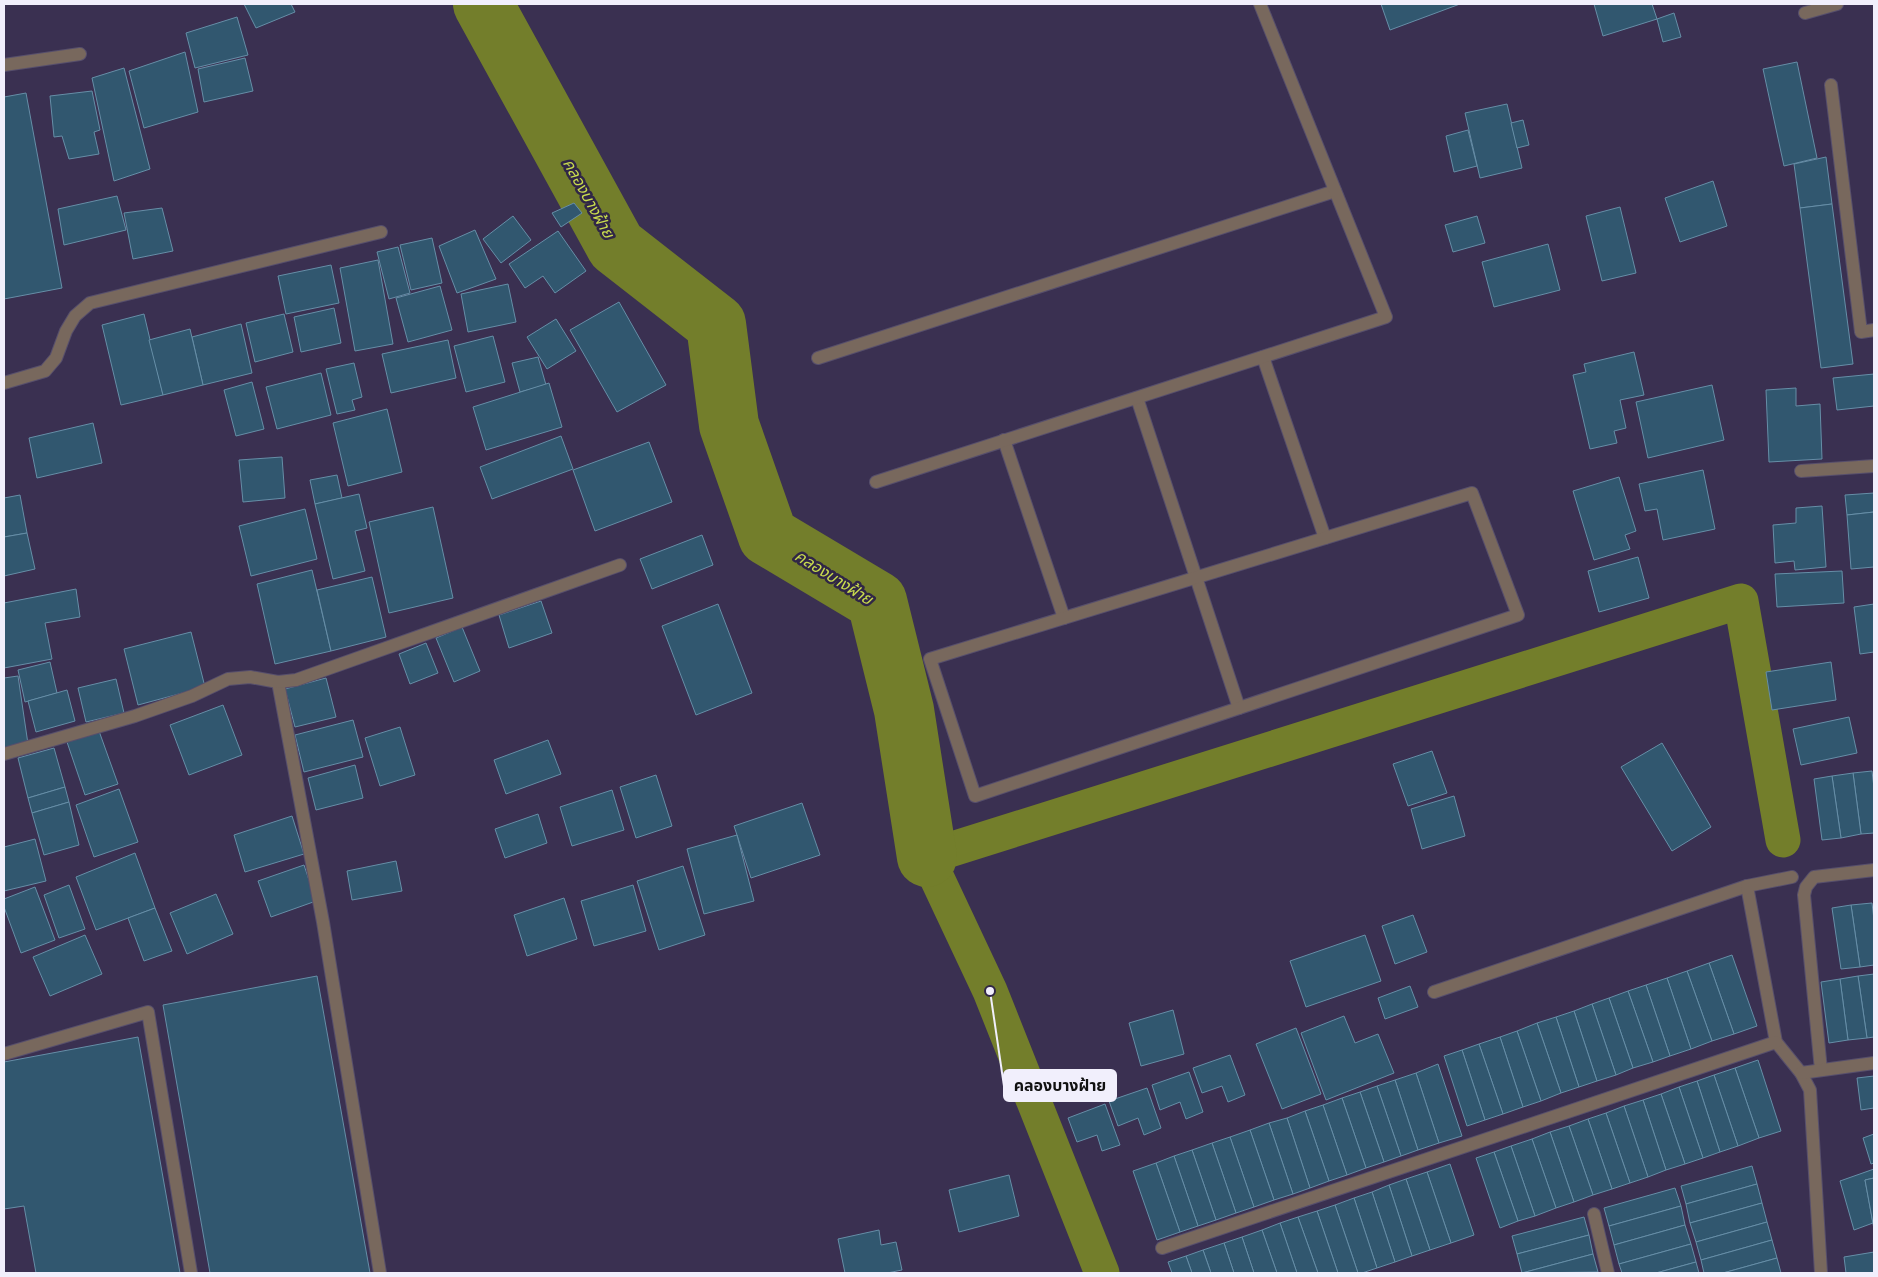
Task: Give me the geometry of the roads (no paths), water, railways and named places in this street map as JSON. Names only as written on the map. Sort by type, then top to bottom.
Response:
[{"type":"street","points":[[876,482],[1386,317],[1260,4]]},
{"type":"street","points":[[1805,12],[1837,4]]},
{"type":"street","points":[[4,65],[80,54]]},
{"type":"street","points":[[1831,85],[1861,332],[1874,330]]},
{"type":"street","points":[[818,358],[1335,191]]},
{"type":"street","points":[[4,383],[45,371],[56,358],[66,331],[75,316],[90,303],[381,232]]},
{"type":"street","points":[[1263,357],[1325,538]]},
{"type":"street","points":[[1137,398],[1239,708]]},
{"type":"street","points":[[1004,440],[1064,618]]},
{"type":"street","points":[[1801,471],[1874,466]]},
{"type":"street","points":[[1472,493],[1518,614],[974,796],[930,659],[1325,538],[1472,493]]},
{"type":"street","points":[[4,754],[135,716],[192,696],[228,678],[250,677],[278,682],[296,680],[620,565]]},
{"type":"street","points":[[278,682],[323,922],[380,1273]]},
{"type":"street","points":[[1821,1070],[1804,895],[1806,887],[1814,877],[1874,870]]},
{"type":"street","points":[[1434,992],[1747,886],[1792,876]]},
{"type":"street","points":[[1747,886],[1776,1042],[1801,1073],[1810,1090],[1821,1273]]},
{"type":"street","points":[[4,1054],[148,1012],[191,1273]]},
{"type":"street","points":[[1162,1248],[1776,1042]]},
{"type":"street","points":[[1801,1073],[1874,1063]]},
{"type":"street","points":[[1594,1214],[1608,1273]]},
{"type":"waterway","name":"คลองบางฝ้าย","points":[[483,4],[616,246],[716,324],[729,425],[768,536],[877,601],[904,710],[927,857]]},
{"type":"waterway","points":[[1102,1273],[990,991],[927,857],[1741,601],[1783,840]]},
{"type":"place","name":"คลองบางฝ้าย","points":[[990,991]]}]
